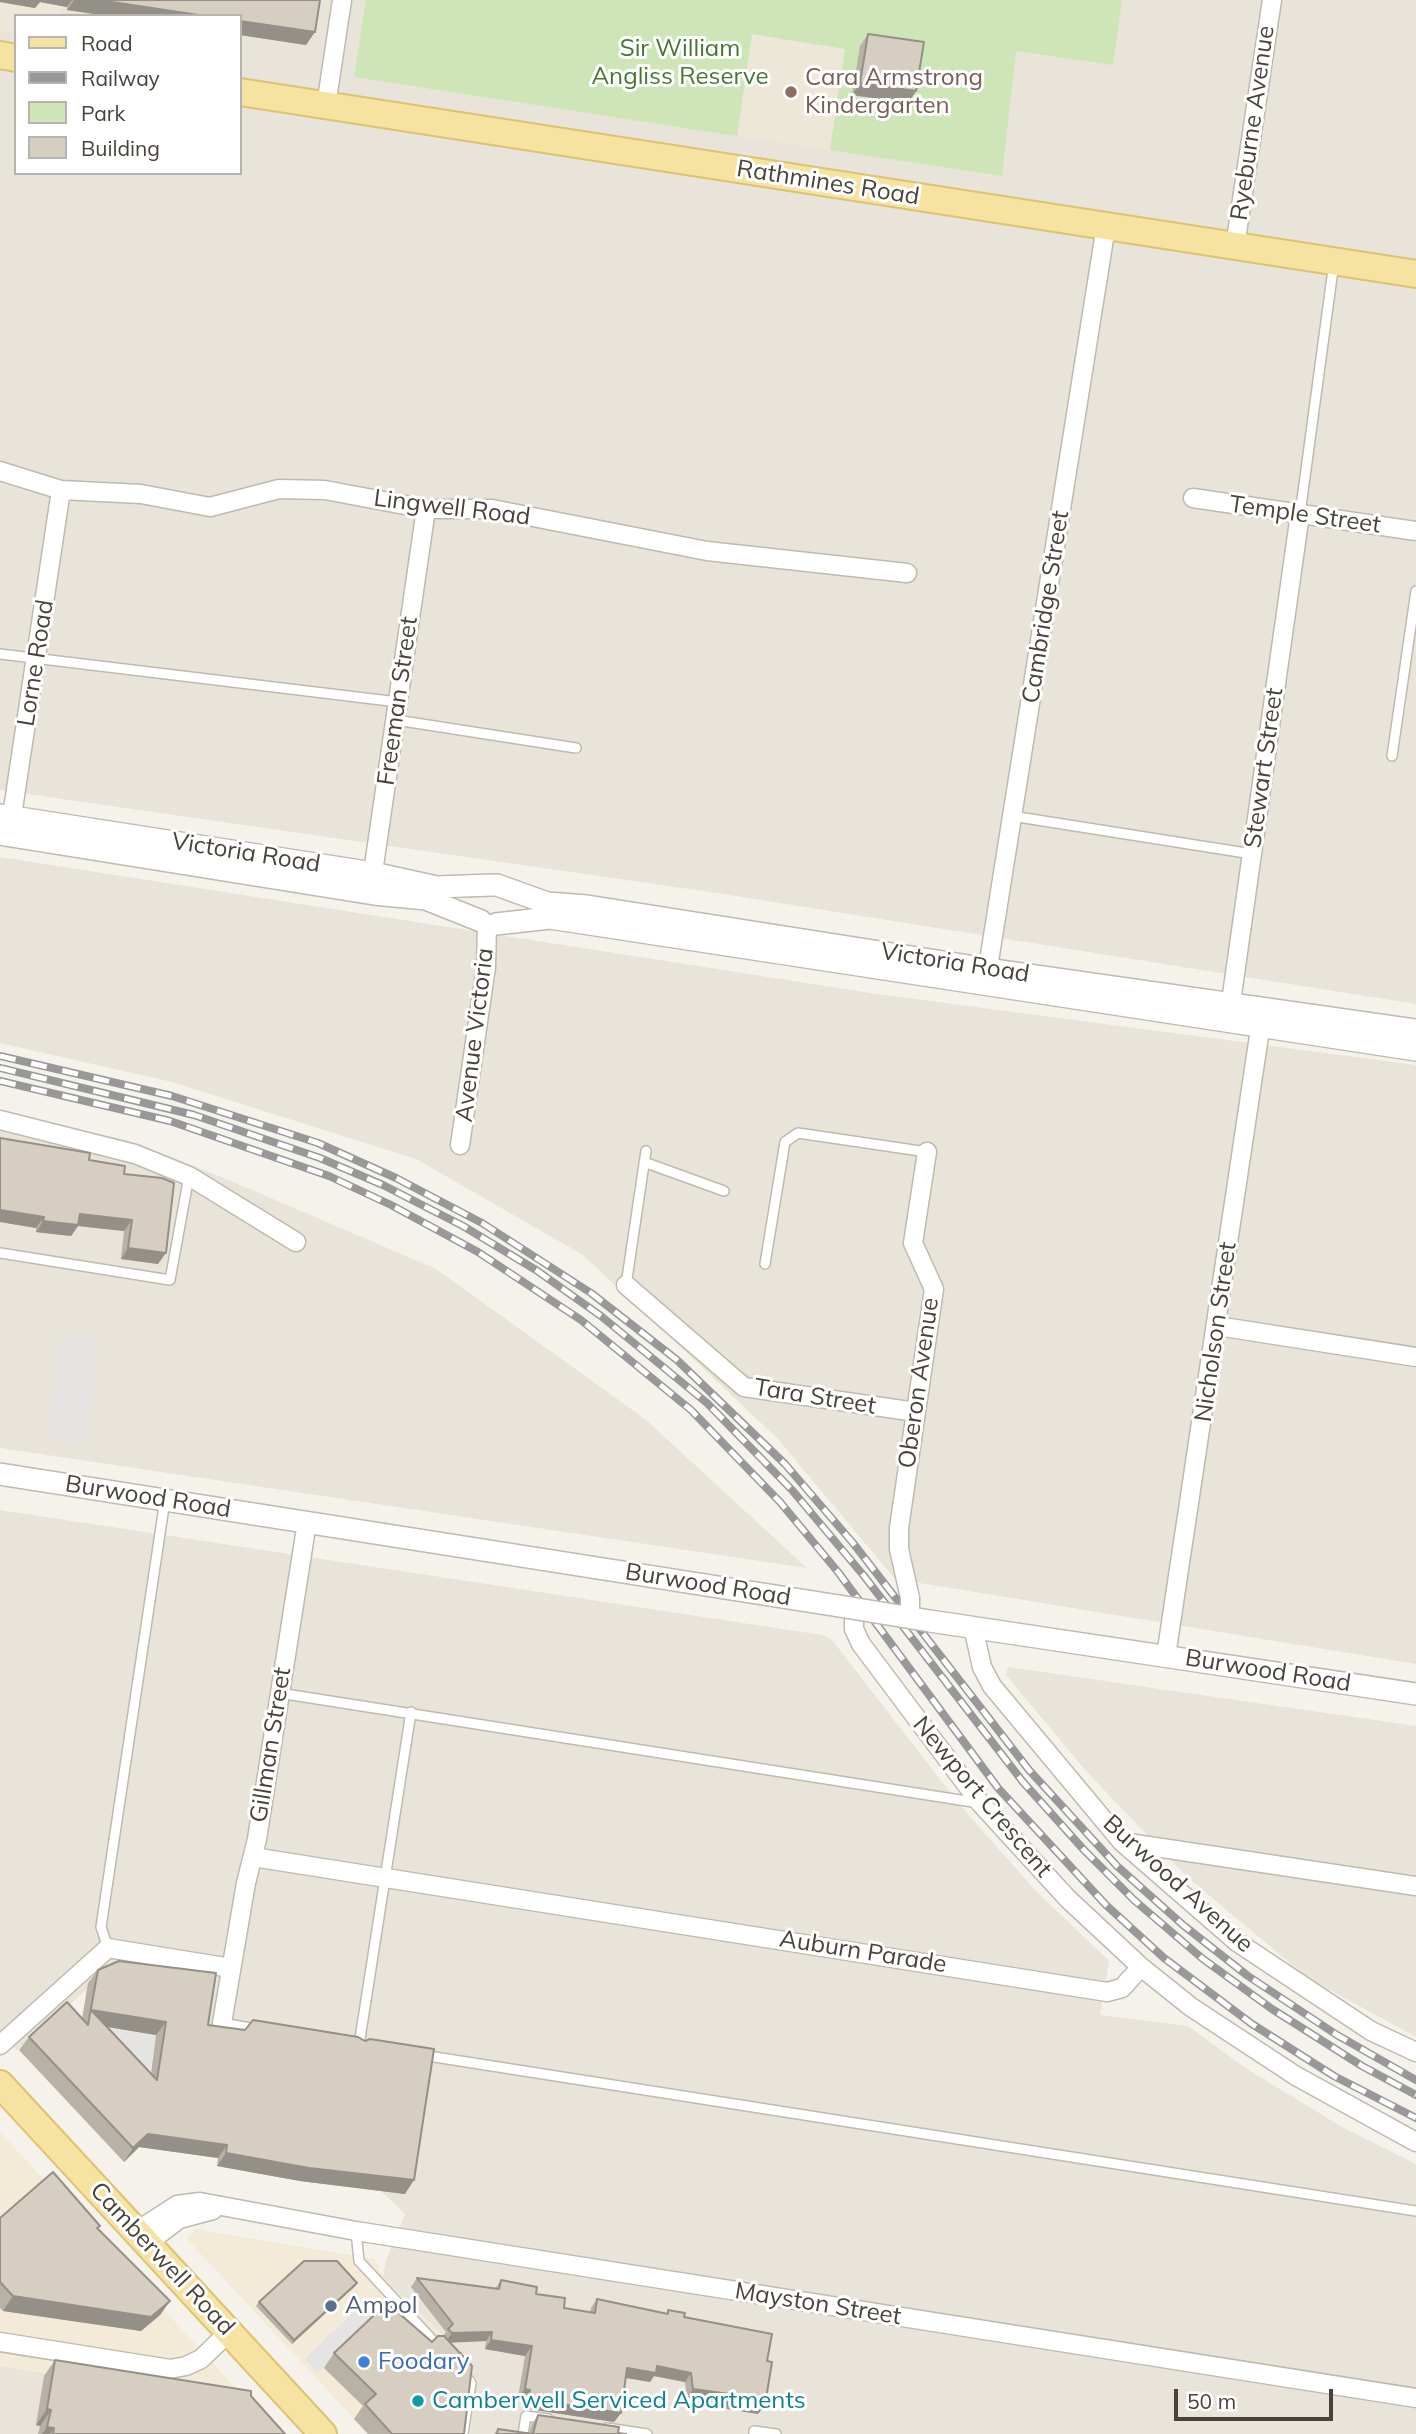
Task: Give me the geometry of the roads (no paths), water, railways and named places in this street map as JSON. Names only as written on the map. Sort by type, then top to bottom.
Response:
[{"type":"main road","name":"Rathmines Road","points":[[242,92],[1416,274]]},
{"type":"main road","name":"Camberwell Road","points":[[0,2084],[323,2434]]},
{"type":"street","points":[[326,106],[342,0]]},
{"type":"street","name":"Ryeburne Avenue","points":[[1235,246],[1272,0]]},
{"type":"street","name":"Cambridge Street","points":[[986,978],[1106,226]]},
{"type":"street","name":"Lingwell Road","points":[[0,471],[61,490],[141,494],[210,507],[279,488],[325,490],[426,509],[492,509],[707,551],[906,573]]},
{"type":"street","name":"Lorne Road","points":[[5,826],[37,659],[61,490]]},
{"type":"street","name":"Temple Street","points":[[1193,498],[1416,531]]},
{"type":"street","name":"Freeman Street","points":[[372,883],[426,509]]},
{"type":"street","name":"Stewart Street","points":[[1229,1013],[1300,514]]},
{"type":"street","name":"Victoria Road","points":[[5,826],[372,883],[437,887],[494,885],[547,903],[681,930],[1261,1018],[1416,1050]]},
{"type":"street","name":"Victoria Road","points":[[372,883],[426,899],[488,923],[550,918],[681,930]]},
{"type":"street","points":[[494,885],[510,895],[512,906],[505,920],[488,923],[472,908],[474,897],[481,888],[494,885]]},
{"type":"street","name":"Avenue Victoria","points":[[460,1145],[486,967],[488,923]]},
{"type":"street","name":"Victoria Road","points":[[1261,1018],[1416,1030]]},
{"type":"street","name":"Nicholson Street","points":[[1166,1656],[1261,1018]]},
{"type":"street","points":[[0,1120],[135,1154],[189,1176],[296,1242]]},
{"type":"street","name":"Oberon Avenue","points":[[917,1612],[898,1536],[934,1289],[913,1243],[927,1152]]},
{"type":"street","name":"Tara Street","points":[[626,1285],[744,1387],[915,1412]]},
{"type":"street","points":[[1217,1326],[1416,1357]]},
{"type":"street","name":"Burwood Road","points":[[0,1474],[849,1612],[917,1612],[973,1627],[1416,1694]]},
{"type":"street","name":"Gillman Street","points":[[222,2023],[253,1857],[307,1522]]},
{"type":"street","name":"Newport Crescent","points":[[849,1612],[861,1644],[981,1804],[1069,1899],[1141,1967]]},
{"type":"street","name":"Burwood Avenue","points":[[973,1627],[982,1667],[992,1686],[1122,1842],[1237,1941],[1371,2031],[1416,2052]]},
{"type":"street","points":[[1122,1842],[1416,1886]]},
{"type":"street","name":"Auburn Parade","points":[[253,1857],[1107,1992],[1122,1988],[1141,1967]]},
{"type":"street","points":[[0,2045],[108,1948],[231,1968]]},
{"type":"street","points":[[1141,1967],[1258,2052],[1318,2089],[1416,2142]]},
{"type":"street","name":"Mayston Street","points":[[142,2237],[179,2219],[220,2208],[1416,2398]]},
{"type":"street","points":[[0,2342],[170,2368],[186,2366],[201,2359],[230,2332]]},
{"type":"lane","points":[[1300,514],[1334,261]]},
{"type":"lane","points":[[1392,756],[1416,592]]},
{"type":"lane","points":[[0,654],[397,711],[576,748]]},
{"type":"lane","points":[[1012,816],[1252,854]]},
{"type":"lane","points":[[765,1264],[785,1142],[798,1133],[927,1152]]},
{"type":"lane","points":[[626,1285],[646,1151]]},
{"type":"lane","points":[[644,1162],[724,1191]]},
{"type":"lane","points":[[0,1253],[170,1280],[189,1176]]},
{"type":"lane","points":[[108,1948],[101,1927],[165,1500]]},
{"type":"lane","points":[[279,1693],[981,1804]]},
{"type":"lane","points":[[359,2045],[411,1712]]},
{"type":"lane","points":[[222,2023],[263,2030]]},
{"type":"lane","points":[[345,2043],[373,2047]]},
{"type":"lane","points":[[414,2053],[1416,2211]]},
{"type":"lane","points":[[356,2231],[359,2261],[450,2358]]},
{"type":"lane","points":[[460,2368],[471,2383],[463,2434]]},
{"type":"lane","points":[[523,2434],[526,2416],[553,2420]]},
{"type":"lane","points":[[593,2426],[646,2434]]},
{"type":"lane","points":[[754,2434],[754,2431],[776,2434]]},
{"type":"railway","points":[[0,1056],[172,1096],[318,1143],[396,1178],[482,1223],[591,1293],[677,1360],[785,1464],[853,1543],[1029,1770],[1117,1866],[1183,1925],[1248,1976],[1337,2035],[1416,2080]]},
{"type":"railway","points":[[0,1068],[194,1115],[320,1158],[383,1185],[463,1226],[536,1270],[601,1316],[707,1403],[792,1490],[864,1576],[1023,1782],[1084,1850],[1134,1900],[1203,1959],[1272,2009],[1362,2066],[1416,2095]]},
{"type":"railway","points":[[0,1081],[170,1121],[329,1176],[391,1205],[478,1252],[581,1320],[691,1410],[780,1502],[838,1572],[998,1788],[1106,1905],[1164,1958],[1252,2024],[1334,2076],[1416,2118]]},
{"type":"place","name":"Cara Armstrong Kindergarten","points":[[791,92]]},
{"type":"place","name":"Ampol","points":[[331,2306]]},
{"type":"place","name":"Foodary","points":[[364,2362]]},
{"type":"place","name":"Camberwell Serviced Apartments","points":[[418,2401]]},
{"type":"park label","name":"Sir William Angliss Reserve","points":[[680,63]]}]
